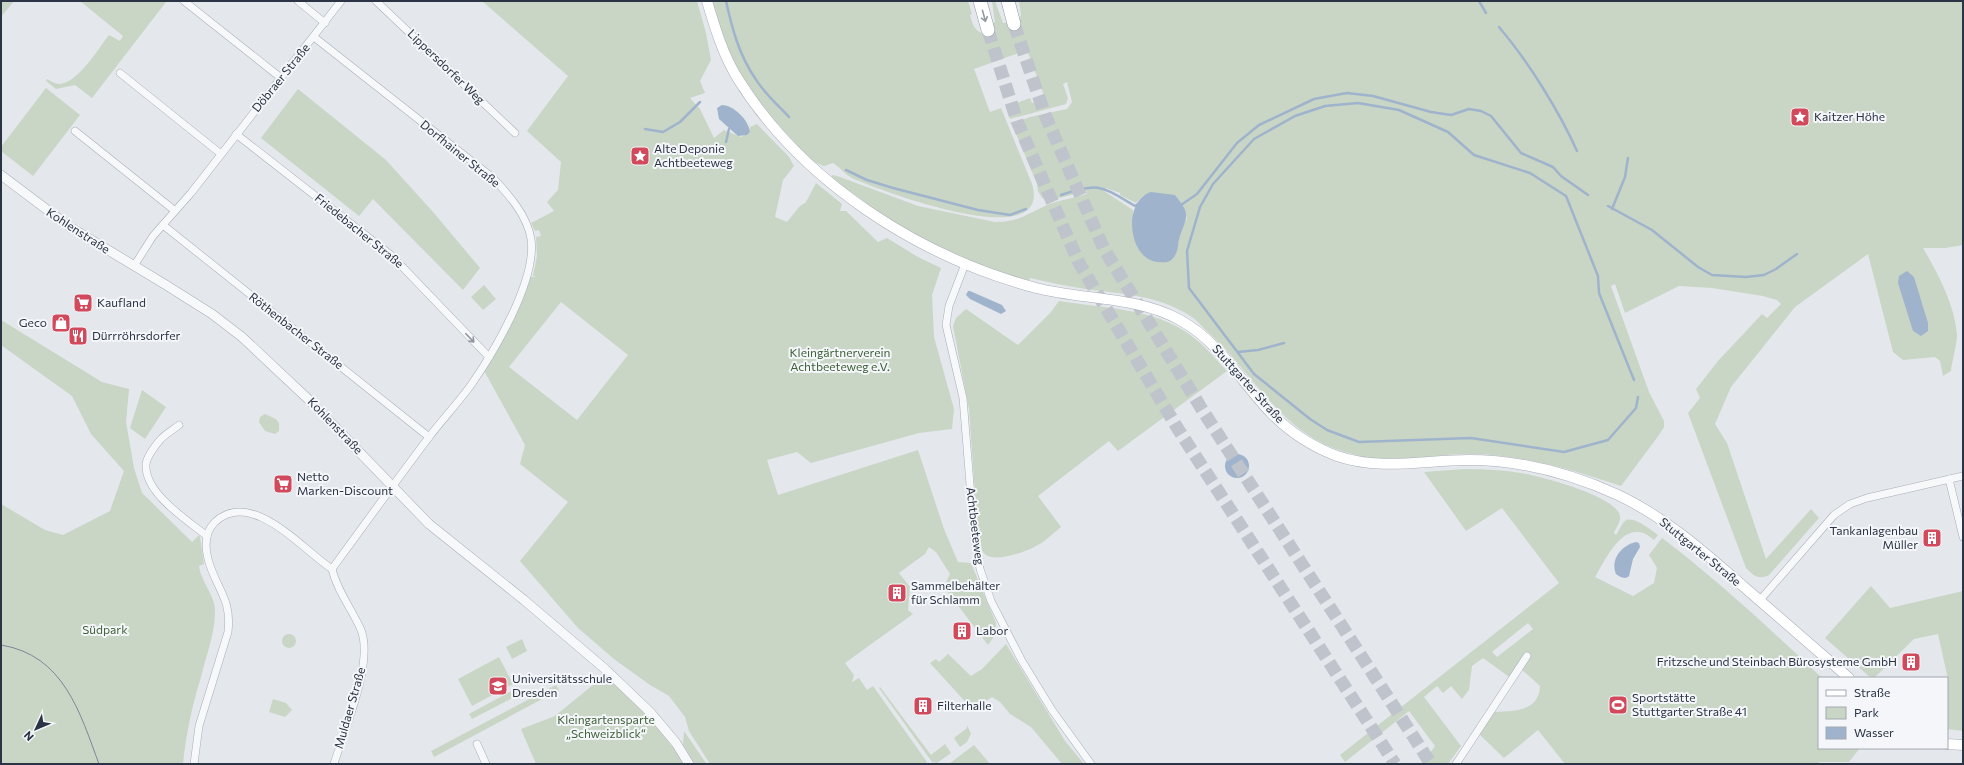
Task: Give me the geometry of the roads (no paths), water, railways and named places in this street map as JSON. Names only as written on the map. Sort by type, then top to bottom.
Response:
[{"type":"highway","points":[[980,1],[988,30]]},
{"type":"highway","points":[[1008,1],[1014,24]]},
{"type":"main road","name":"Stuttgarter Straße","points":[[707,1],[717,34],[737,78],[754,102],[794,149],[837,187],[871,213],[929,247],[965,264],[1042,289],[1067,295],[1134,304],[1156,309],[1177,318],[1190,326],[1218,348],[1257,396],[1284,425],[1315,446],[1336,455],[1380,465],[1402,465],[1466,460],[1497,461],[1527,465],[1560,474],[1618,495],[1671,526],[1760,600],[1848,677]]},
{"type":"main road","points":[[1948,744],[1963,746]]},
{"type":"street","points":[[184,1],[281,78]]},
{"type":"street","points":[[298,1],[325,23]]},
{"type":"street","name":"Döbraer Straße","points":[[134,266],[174,210],[191,193],[341,1]]},
{"type":"street","name":"Lippersdorfer Weg","points":[[376,1],[515,133]]},
{"type":"street","name":"Dorfhainer Straße","points":[[314,37],[492,178],[511,197],[525,221],[531,240],[530,262],[519,297],[489,357],[470,386],[429,437],[392,487]]},
{"type":"street","points":[[120,73],[222,154]]},
{"type":"street","points":[[75,131],[174,210]]},
{"type":"street","name":"Friedebacher Straße","points":[[236,134],[391,255],[489,357]]},
{"type":"street","name":"Kohlenstraße","points":[[1,175],[55,217],[207,311],[251,345],[308,399],[392,487],[446,540],[524,600],[605,669],[662,725],[689,764]]},
{"type":"street","name":"Röthenbacher Straße","points":[[163,225],[429,437]]},
{"type":"street","name":"Achtbeeteweg","points":[[965,264],[949,306],[946,325],[963,398],[971,506],[976,552],[980,570],[991,601],[1022,660],[1052,710],[1090,764]]},
{"type":"street","points":[[179,425],[160,439],[148,456],[146,463],[147,477],[152,488],[160,496],[207,536]]},
{"type":"street","points":[[1760,600],[1834,515],[1850,504],[1882,494],[1963,476]]},
{"type":"street","points":[[1950,479],[1963,537]]},
{"type":"street","points":[[194,764],[199,726],[228,632],[229,619],[227,602],[208,559],[206,546],[207,536],[212,526],[223,515],[234,512],[251,512],[270,522],[332,569],[392,487]]},
{"type":"street","name":"Muldaer Straße","points":[[332,569],[335,581],[361,630],[365,650],[363,669],[334,764]]},
{"type":"street","points":[[1456,764],[1527,656]]},
{"type":"street","points":[[477,744],[486,764]]},
{"type":"water","points":[[722,105],[731,108],[740,114],[749,128],[750,132],[747,135],[738,136],[719,119],[717,108]]},
{"type":"water","points":[[1151,192],[1175,195],[1183,205],[1186,213],[1177,251],[1173,258],[1167,262],[1158,262],[1148,259],[1140,251],[1132,230],[1136,206],[1142,198]]},
{"type":"water","points":[[1907,271],[1914,277],[1928,323],[1928,331],[1921,336],[1913,331],[1898,283],[1899,276]]},
{"type":"water","points":[[968,291],[1002,305],[1006,311],[1001,314],[970,299],[966,295]]},
{"type":"water","points":[[1237,454],[1242,455],[1248,461],[1248,471],[1242,477],[1237,478],[1232,477],[1226,471],[1225,466],[1226,461],[1232,455]]},
{"type":"water","points":[[1636,542],[1639,543],[1640,547],[1633,559],[1629,576],[1626,578],[1621,577],[1616,574],[1616,558],[1622,549]]},
{"type":"waterway","points":[[726,1],[740,51],[749,69],[762,88],[789,117]]},
{"type":"waterway","points":[[1479,1],[1486,13]]},
{"type":"waterway","points":[[1499,27],[1532,71],[1561,120],[1577,151]]},
{"type":"waterway","points":[[1181,205],[1197,194],[1237,143],[1259,125],[1314,99],[1347,93],[1373,96],[1431,112],[1451,115],[1469,109],[1481,111],[1491,116],[1521,153],[1553,167],[1561,176],[1588,195]]},
{"type":"waterway","points":[[645,129],[663,132],[680,122],[700,102]]},
{"type":"waterway","points":[[1634,380],[1599,293],[1598,276],[1566,196],[1530,173],[1474,155],[1448,132],[1399,110],[1358,103],[1325,106],[1295,116],[1254,139],[1213,184],[1200,207],[1187,251],[1189,288],[1254,374],[1310,419],[1327,430],[1359,442],[1471,438],[1564,452],[1608,440],[1636,408],[1638,397]]},
{"type":"waterway","points":[[726,142],[729,129]]},
{"type":"waterway","points":[[1612,209],[1625,177],[1628,158]]},
{"type":"waterway","points":[[846,170],[867,180],[893,188],[978,210],[1010,215],[1026,209]]},
{"type":"waterway","points":[[1061,195],[1092,187],[1107,190],[1135,206],[1138,204]]},
{"type":"waterway","points":[[1608,206],[1652,230],[1698,267],[1712,275],[1746,277],[1764,275],[1776,269],[1797,254]]},
{"type":"waterway","points":[[1238,352],[1258,350],[1284,343]]},
{"type":"tunnel","points":[[1014,24],[1045,115],[1104,249],[1203,411],[1431,764]]},
{"type":"tunnel","points":[[988,30],[1017,121],[1079,263],[1178,429],[1395,764]]},
{"type":"tram line","points":[[1,645],[23,651],[40,661],[55,674],[66,689],[85,725],[99,764]]},
{"type":"place","name":"Kaitzer Höhe","points":[[1800,117]]},
{"type":"place","name":"Alte Deponie Achtbeeteweg","points":[[640,156]]},
{"type":"place","name":"Kaufland","points":[[83,303]]},
{"type":"place","name":"Geco","points":[[61,323]]},
{"type":"place","name":"Dürrröhrsdorfer","points":[[78,336]]},
{"type":"place","name":"Netto Marken-Discount","points":[[283,484]]},
{"type":"place","name":"Tankanlagenbau Müller","points":[[1932,538]]},
{"type":"place","name":"Sammelbehälter für Schlamm","points":[[897,593]]},
{"type":"place","name":"Labor","points":[[962,631]]},
{"type":"place","name":"Fritzsche und Steinbach Bürosysteme GmbH","points":[[1911,662]]},
{"type":"place","name":"Universitätsschule Dresden","points":[[498,686]]},
{"type":"place","name":"Sportstätte Stuttgarter Straße 41","points":[[1618,705]]},
{"type":"place","name":"Filterhalle","points":[[923,706]]},
{"type":"park label","name":"Kleingärtnerverein Achtbeeteweg e.V.","points":[[840,360]]},
{"type":"park label","name":"Südpark","points":[[105,630]]},
{"type":"park label","name":"Kleingartensparte „Schweizblick“","points":[[606,727]]}]
